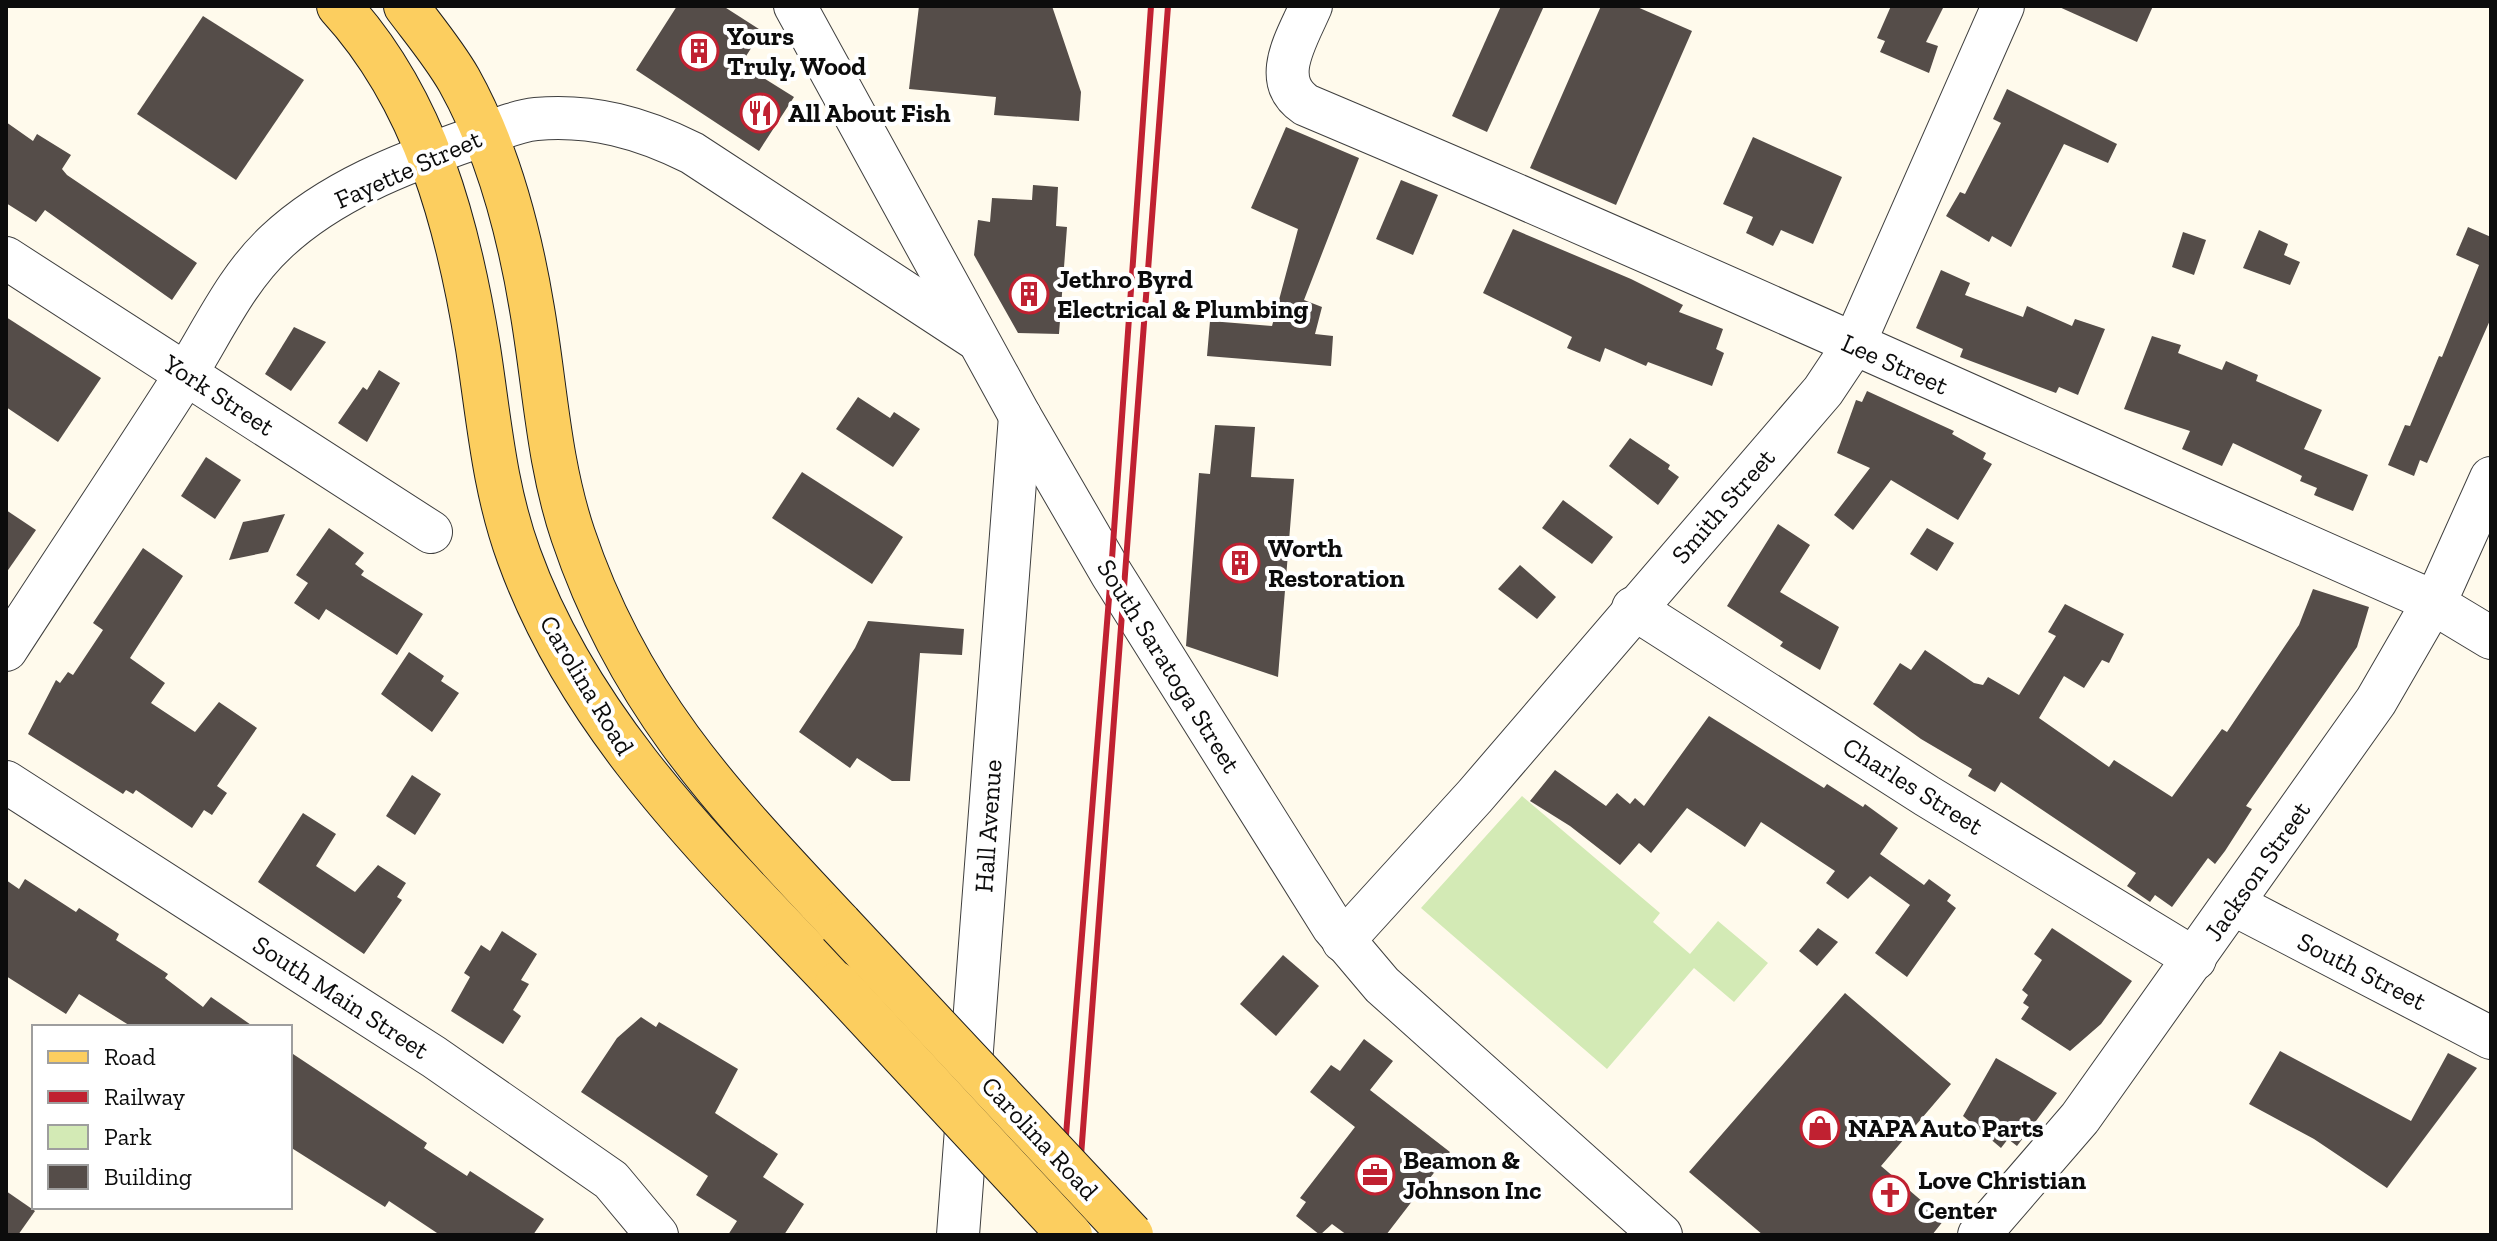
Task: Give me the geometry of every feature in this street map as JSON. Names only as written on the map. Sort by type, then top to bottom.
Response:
[{"type":"main road","name":"Carolina Road","points":[[339,6],[391,72],[431,153],[469,296],[493,466],[504,512],[530,588],[550,629],[608,728],[646,778],[1070,1235]]},
{"type":"main road","name":"Carolina Road","points":[[406,6],[457,77],[486,134],[525,268],[553,459],[562,496],[589,581],[612,632],[669,729],[741,818],[1131,1235]]},
{"type":"street","name":"South Saratoga Street","points":[[795,6],[1020,416],[1111,573],[1343,941],[1382,985],[1661,1235]]},
{"type":"street","name":"Lee Street","points":[[1311,6],[1285,69],[1287,82],[1295,97],[1624,239],[1853,346],[2433,603],[2491,638]]},
{"type":"street","name":"Smith Street","points":[[1343,941],[1475,796],[1633,608],[1823,391],[1853,346],[2003,6]]},
{"type":"street","name":"Fayette Street","points":[[6,650],[186,374],[244,278],[275,243],[311,213],[361,184],[431,153],[486,134],[531,120],[568,119],[619,124],[650,132],[692,153],[978,340]]},
{"type":"street","name":"York Street","points":[[6,258],[431,532]]},
{"type":"street","name":"Hall Avenue","points":[[958,1235],[1020,416]]},
{"type":"street","name":"Jackson Street","points":[[1979,1235],[2080,1118],[2376,701],[2433,603],[2491,478]]},
{"type":"street","name":"Charles Street","points":[[1633,608],[1927,796],[2195,959]]},
{"type":"street","name":"South Main Street","points":[[6,782],[434,1057],[586,1162],[611,1180],[657,1235]]},
{"type":"street","name":"South Street","points":[[2233,904],[2491,1038]]},
{"type":"green space","points":[[1522,796],[1660,913],[1653,922],[1690,954],[1718,921],[1768,963],[1734,1002],[1694,968],[1607,1069],[1421,908]]},
{"type":"building","name":"Yours Truly, Wood","points":[[677,6],[723,6],[762,31],[741,64],[794,97],[759,151],[636,70]]},
{"type":"building","points":[[919,6],[1052,6],[1081,92],[1079,121],[994,115],[996,97],[909,89]]},
{"type":"building","points":[[1501,6],[1544,6],[1487,132],[1452,116]]},
{"type":"building","points":[[1601,6],[1635,6],[1692,31],[1616,205],[1530,168]]},
{"type":"building","points":[[1891,6],[1944,6],[1926,42],[1938,46],[1929,73],[1880,52],[1885,41],[1877,38]]},
{"type":"building","points":[[2057,6],[2153,6],[2137,42]]},
{"type":"building","points":[[203,16],[304,80],[236,180],[137,114]]},
{"type":"building","points":[[2007,89],[2117,144],[2108,163],[2064,144],[2011,247],[1992,236],[1989,242],[1946,216],[1960,192],[1965,194],[2001,123],[1993,119]]},
{"type":"building","points":[[6,122],[33,141],[37,134],[71,155],[62,169],[67,175],[197,263],[172,300],[45,210],[36,222],[6,203]]},
{"type":"building","points":[[1286,127],[1359,158],[1304,300],[1322,307],[1315,334],[1333,336],[1331,366],[1207,356],[1210,321],[1272,326],[1298,229],[1251,208]]},
{"type":"building","points":[[1753,137],[1842,177],[1813,244],[1781,230],[1773,246],[1746,233],[1753,217],[1723,204]]},
{"type":"building","points":[[1401,180],[1438,195],[1413,255],[1376,239]]},
{"type":"building","name":"Jethro Byrd Electrical & Plumbing","points":[[1033,185],[1058,187],[1056,226],[1067,227],[1059,334],[1018,333],[974,255],[978,220],[990,222],[992,198],[1032,200]]},
{"type":"building","points":[[2468,227],[2491,237],[2491,318],[2427,463],[2420,460],[2414,476],[2388,465],[2405,425],[2410,426],[2439,356],[2442,357],[2479,265],[2456,255]]},
{"type":"building","points":[[1513,229],[1631,279],[1683,305],[1679,312],[1723,329],[1716,349],[1724,353],[1712,386],[1648,362],[1646,366],[1605,348],[1600,362],[1567,348],[1572,337],[1483,293]]},
{"type":"building","points":[[2259,230],[2288,244],[2284,255],[2300,262],[2290,285],[2243,268]]},
{"type":"building","points":[[2183,232],[2206,240],[2194,275],[2172,267]]},
{"type":"building","points":[[1941,270],[1970,283],[1965,295],[2023,317],[2027,306],[2072,326],[2075,319],[2105,329],[2078,395],[2059,387],[2056,393],[1960,357],[1963,349],[1916,328]]},
{"type":"building","points":[[6,317],[101,378],[58,442],[6,407]]},
{"type":"building","points":[[294,327],[326,342],[291,391],[265,374]]},
{"type":"building","points":[[2152,336],[2181,345],[2178,353],[2222,370],[2226,361],[2258,375],[2256,381],[2322,410],[2304,449],[2368,475],[2353,511],[2314,495],[2317,488],[2300,481],[2302,476],[2233,443],[2222,466],[2182,449],[2190,431],[2124,409]]},
{"type":"building","points":[[379,370],[400,383],[367,442],[338,423],[363,387],[367,390]]},
{"type":"building","points":[[1867,391],[1954,431],[1952,434],[1986,453],[1983,459],[1992,464],[1958,520],[1891,480],[1853,530],[1834,515],[1870,468],[1837,453],[1856,400],[1862,402]]},
{"type":"building","points":[[858,397],[890,418],[894,412],[920,429],[893,467],[836,429]]},
{"type":"building","name":"Worth Restoration","points":[[1215,425],[1255,427],[1251,477],[1294,479],[1278,677],[1186,646],[1199,473],[1210,474]]},
{"type":"building","points":[[1630,438],[1670,465],[1668,469],[1679,477],[1658,505],[1609,466]]},
{"type":"building","points":[[206,457],[241,480],[215,519],[181,496]]},
{"type":"building","points":[[802,472],[903,537],[872,584],[772,518]]},
{"type":"building","points":[[1563,500],[1613,537],[1592,564],[1542,528]]},
{"type":"building","points":[[6,510],[36,530],[6,573]]},
{"type":"building","points":[[285,514],[268,552],[229,560],[243,522]]},
{"type":"building","points":[[1778,524],[1810,545],[1780,592],[1839,627],[1820,670],[1780,646],[1783,642],[1727,606]]},
{"type":"building","points":[[329,528],[364,553],[355,564],[364,571],[361,575],[423,614],[397,655],[326,609],[319,620],[294,603],[308,583],[296,575]]},
{"type":"building","points":[[1927,528],[1954,543],[1937,571],[1910,554]]},
{"type":"building","points":[[143,548],[183,576],[130,658],[165,683],[151,703],[195,732],[219,702],[257,728],[217,786],[227,793],[212,815],[204,810],[192,828],[136,790],[133,794],[126,790],[123,794],[28,734],[56,680],[60,683],[68,672],[73,675],[103,630],[93,623]]},
{"type":"building","points":[[1520,565],[1556,597],[1537,619],[1498,589]]},
{"type":"building","points":[[2313,589],[2369,607],[2357,647],[2246,806],[2252,809],[2225,851],[2215,864],[2208,858],[2172,907],[2155,895],[2150,902],[2127,886],[2136,873],[2001,782],[1995,792],[1968,776],[1972,769],[1921,739],[1873,704],[1900,663],[1911,670],[1925,650],[1974,683],[1983,685],[1988,677],[2019,695],[2056,636],[2048,632],[2065,604],[2124,634],[2109,663],[2102,660],[2084,688],[2064,676],[2039,718],[2109,767],[2114,760],[2172,797],[2222,729],[2227,732],[2299,625]]},
{"type":"building","points":[[868,621],[964,629],[962,655],[920,653],[910,781],[892,781],[857,758],[850,768],[799,732],[855,648]]},
{"type":"building","points":[[409,652],[444,676],[441,681],[459,693],[432,732],[381,694]]},
{"type":"building","points":[[1709,716],[1824,788],[1827,784],[1863,807],[1865,804],[1898,828],[1880,854],[1924,885],[1929,879],[1951,895],[1947,901],[1956,908],[1907,977],[1875,953],[1910,905],[1870,876],[1848,899],[1826,883],[1835,871],[1761,822],[1745,847],[1687,808],[1651,853],[1639,843],[1620,865],[1570,826],[1530,801],[1555,770],[1606,806],[1617,793],[1630,804],[1635,798],[1644,806]]},
{"type":"building","points":[[412,775],[441,794],[415,835],[386,816]]},
{"type":"building","points":[[303,813],[336,834],[316,866],[355,892],[378,865],[406,883],[397,897],[402,900],[364,954],[258,882]]},
{"type":"building","points":[[25,879],[76,912],[79,908],[119,934],[116,940],[168,974],[165,978],[203,1007],[211,997],[251,1025],[129,1025],[79,994],[66,1014],[6,976],[6,880],[19,889]]},
{"type":"building","points":[[1818,928],[1838,942],[1817,966],[1799,951]]},
{"type":"building","points":[[2052,928],[2132,981],[2101,1024],[2070,1051],[2021,1019],[2029,1007],[2023,1003],[2028,995],[2022,990],[2042,960],[2034,954]]},
{"type":"building","points":[[502,931],[537,954],[521,980],[529,984],[513,1010],[521,1016],[503,1044],[451,1011],[470,977],[464,973],[481,945],[490,951]]},
{"type":"building","points":[[1283,955],[1319,986],[1276,1036],[1240,1004]]},
{"type":"building","name":"NAPA Auto Parts","points":[[1845,993],[1951,1084],[1881,1166],[1944,1220],[1932,1235],[1763,1235],[1689,1172]]},
{"type":"building","points":[[641,1017],[656,1027],[659,1022],[738,1069],[715,1113],[778,1154],[763,1177],[804,1204],[784,1235],[728,1235],[737,1221],[696,1195],[708,1176],[581,1092],[617,1038]]},
{"type":"building","name":"Beamon & Johnson Inc","points":[[1364,1039],[1393,1061],[1370,1090],[1450,1152],[1386,1235],[1347,1235],[1332,1224],[1320,1235],[1296,1216],[1306,1202],[1300,1198],[1355,1127],[1310,1092],[1331,1065],[1340,1071]]},
{"type":"building","points":[[2280,1051],[2411,1121],[2448,1053],[2477,1068],[2387,1188],[2314,1139],[2249,1104]]},
{"type":"building","points":[[292,1053],[427,1143],[424,1148],[467,1176],[470,1171],[544,1219],[533,1235],[440,1235],[389,1201],[385,1207],[292,1148]]},
{"type":"building","points":[[1996,1058],[2057,1093],[2017,1146],[2008,1139],[2001,1148],[1963,1116]]},
{"type":"building","points":[[6,1191],[35,1211],[18,1235],[6,1235]]},
{"type":"railway","points":[[1058,1235],[1111,573],[1151,6]]},
{"type":"railway","points":[[1075,1235],[1168,6]]},
{"type":"place","name":"Yours Truly, Wood","points":[[699,51]]},
{"type":"place","name":"All About Fish","points":[[760,113]]},
{"type":"place","name":"Jethro Byrd Electrical & Plumbing","points":[[1029,294]]},
{"type":"place","name":"Worth Restoration","points":[[1240,563]]},
{"type":"place","name":"NAPA Auto Parts","points":[[1820,1128]]},
{"type":"place","name":"Beamon & Johnson Inc","points":[[1375,1175]]},
{"type":"place","name":"Love Christian Center","points":[[1890,1195]]}]
